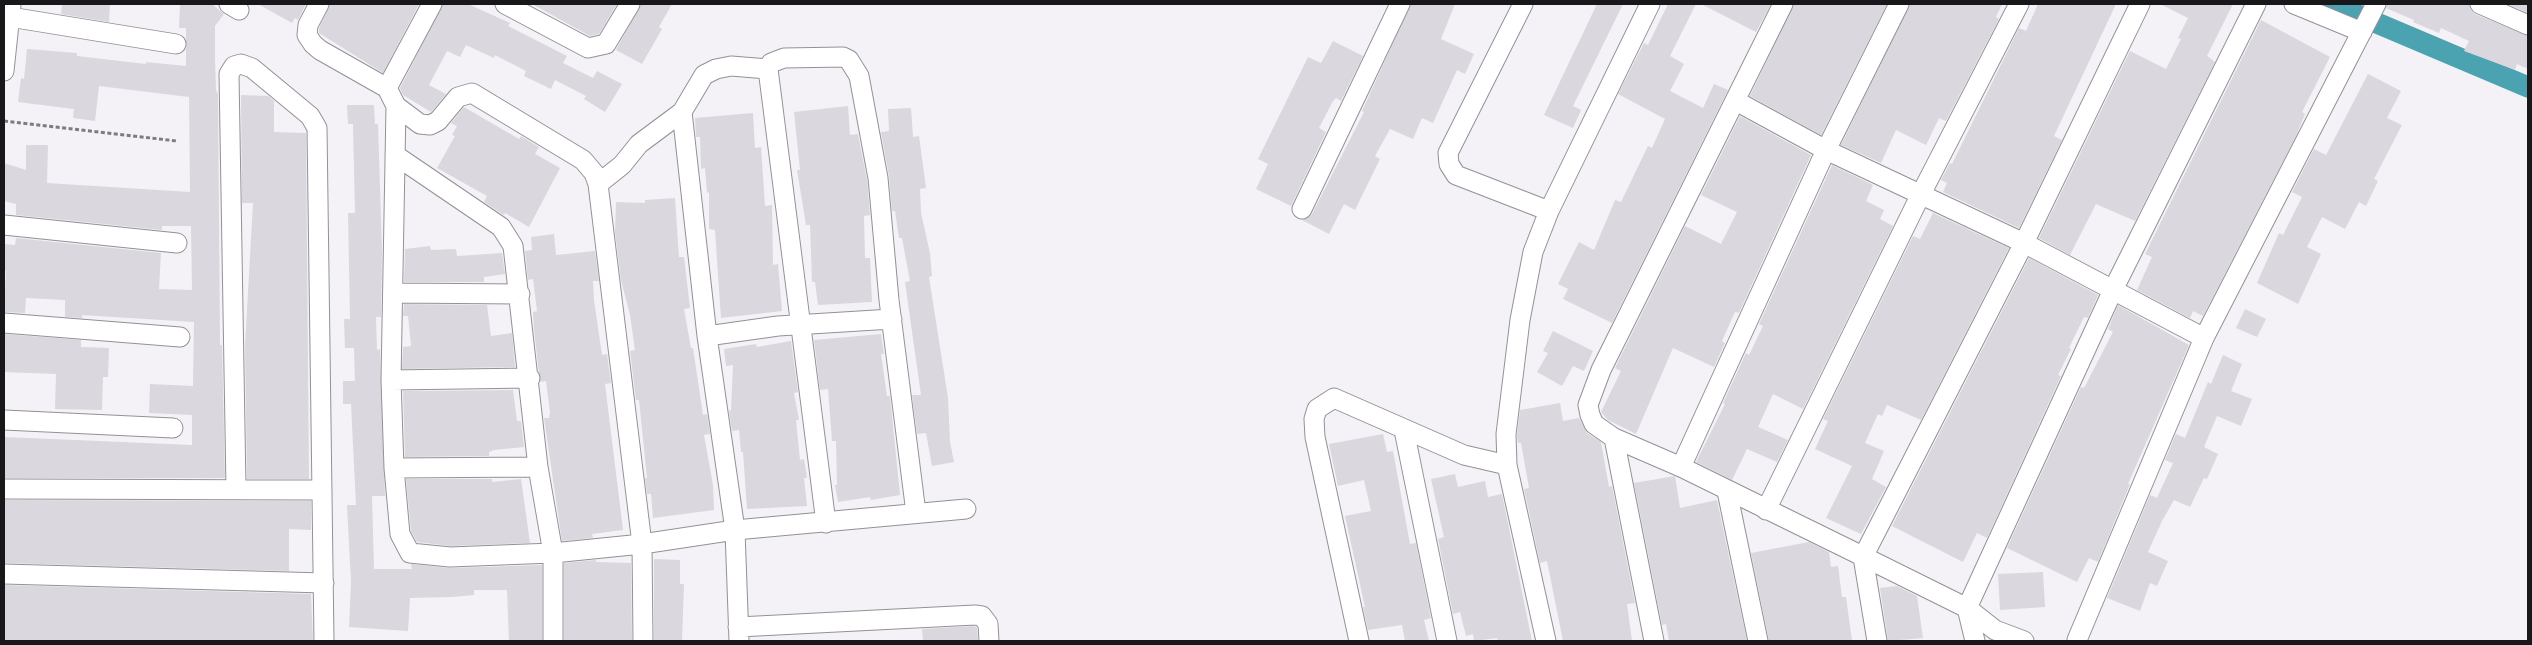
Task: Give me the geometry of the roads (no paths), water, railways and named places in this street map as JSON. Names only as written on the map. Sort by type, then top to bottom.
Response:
[{"type":"street","points":[[320,4],[308,24],[307,35],[313,44],[320,50],[387,88],[396,106],[420,124],[430,125],[438,121],[458,98],[472,93],[583,160],[594,173],[598,184],[642,544],[643,641]]},
{"type":"street","points":[[387,88],[432,4]]},
{"type":"street","points":[[505,4],[525,9],[588,48],[606,44],[630,4]]},
{"type":"street","points":[[1302,209],[1400,4]]},
{"type":"street","points":[[1523,4],[1448,153],[1449,164],[1456,175],[1549,211]]},
{"type":"street","points":[[1546,641],[1507,464],[1506,434],[1520,320],[1534,252],[1549,211],[1650,4]]},
{"type":"street","points":[[1783,4],[1592,392],[1588,405],[1590,415],[1594,424],[1614,438],[1681,467],[1968,608],[1995,630],[2024,641]]},
{"type":"street","points":[[1681,467],[1826,150],[1899,4]]},
{"type":"street","points":[[1766,510],[1921,194],[2019,4]]},
{"type":"street","points":[[1877,641],[1863,557],[2024,243],[2140,4]]},
{"type":"street","points":[[1975,641],[1968,608],[2113,290],[2256,4]]},
{"type":"street","points":[[2076,641],[2204,338],[2370,18],[2294,4]]},
{"type":"street","points":[[2480,4],[2528,25]]},
{"type":"street","points":[[4,71],[10,10],[176,44]]},
{"type":"street","points":[[826,522],[768,69],[771,63],[784,58],[843,57],[849,60],[859,76],[878,178],[892,318],[916,512]]},
{"type":"street","points":[[236,488],[229,74],[234,66],[241,64],[252,68],[310,116],[317,128],[324,641]]},
{"type":"street","points":[[598,184],[622,165],[639,144],[682,112],[704,75],[716,68],[731,66],[768,69]]},
{"type":"street","points":[[1736,101],[1826,150],[2024,243],[2204,338]]},
{"type":"street","points":[[396,106],[392,380],[394,468],[400,534],[410,553],[450,557],[553,553],[642,544],[735,530],[916,512],[966,509]]},
{"type":"street","points":[[682,112],[707,336],[735,530],[738,634],[975,615],[982,616],[988,624],[989,641]]},
{"type":"street","points":[[395,155],[501,227],[513,246],[530,378],[538,467],[553,553],[553,641]]},
{"type":"street","points":[[4,225],[177,243]]},
{"type":"street","points":[[394,293],[520,294]]},
{"type":"street","points":[[707,336],[802,324],[892,318]]},
{"type":"street","points":[[4,322],[180,337]]},
{"type":"street","points":[[392,380],[530,378]]},
{"type":"street","points":[[1359,641],[1315,437],[1314,419],[1317,409],[1334,398],[1464,455],[1507,464]]},
{"type":"street","points":[[4,420],[172,428]]},
{"type":"street","points":[[1404,430],[1447,641]]},
{"type":"street","points":[[1614,438],[1654,641]]},
{"type":"street","points":[[394,468],[538,467]]},
{"type":"street","points":[[4,489],[236,488],[322,490]]},
{"type":"street","points":[[1727,491],[1758,641]]},
{"type":"street","points":[[4,574],[324,583]]},
{"type":"waterway","points":[[2332,4],[2528,87]]}]
